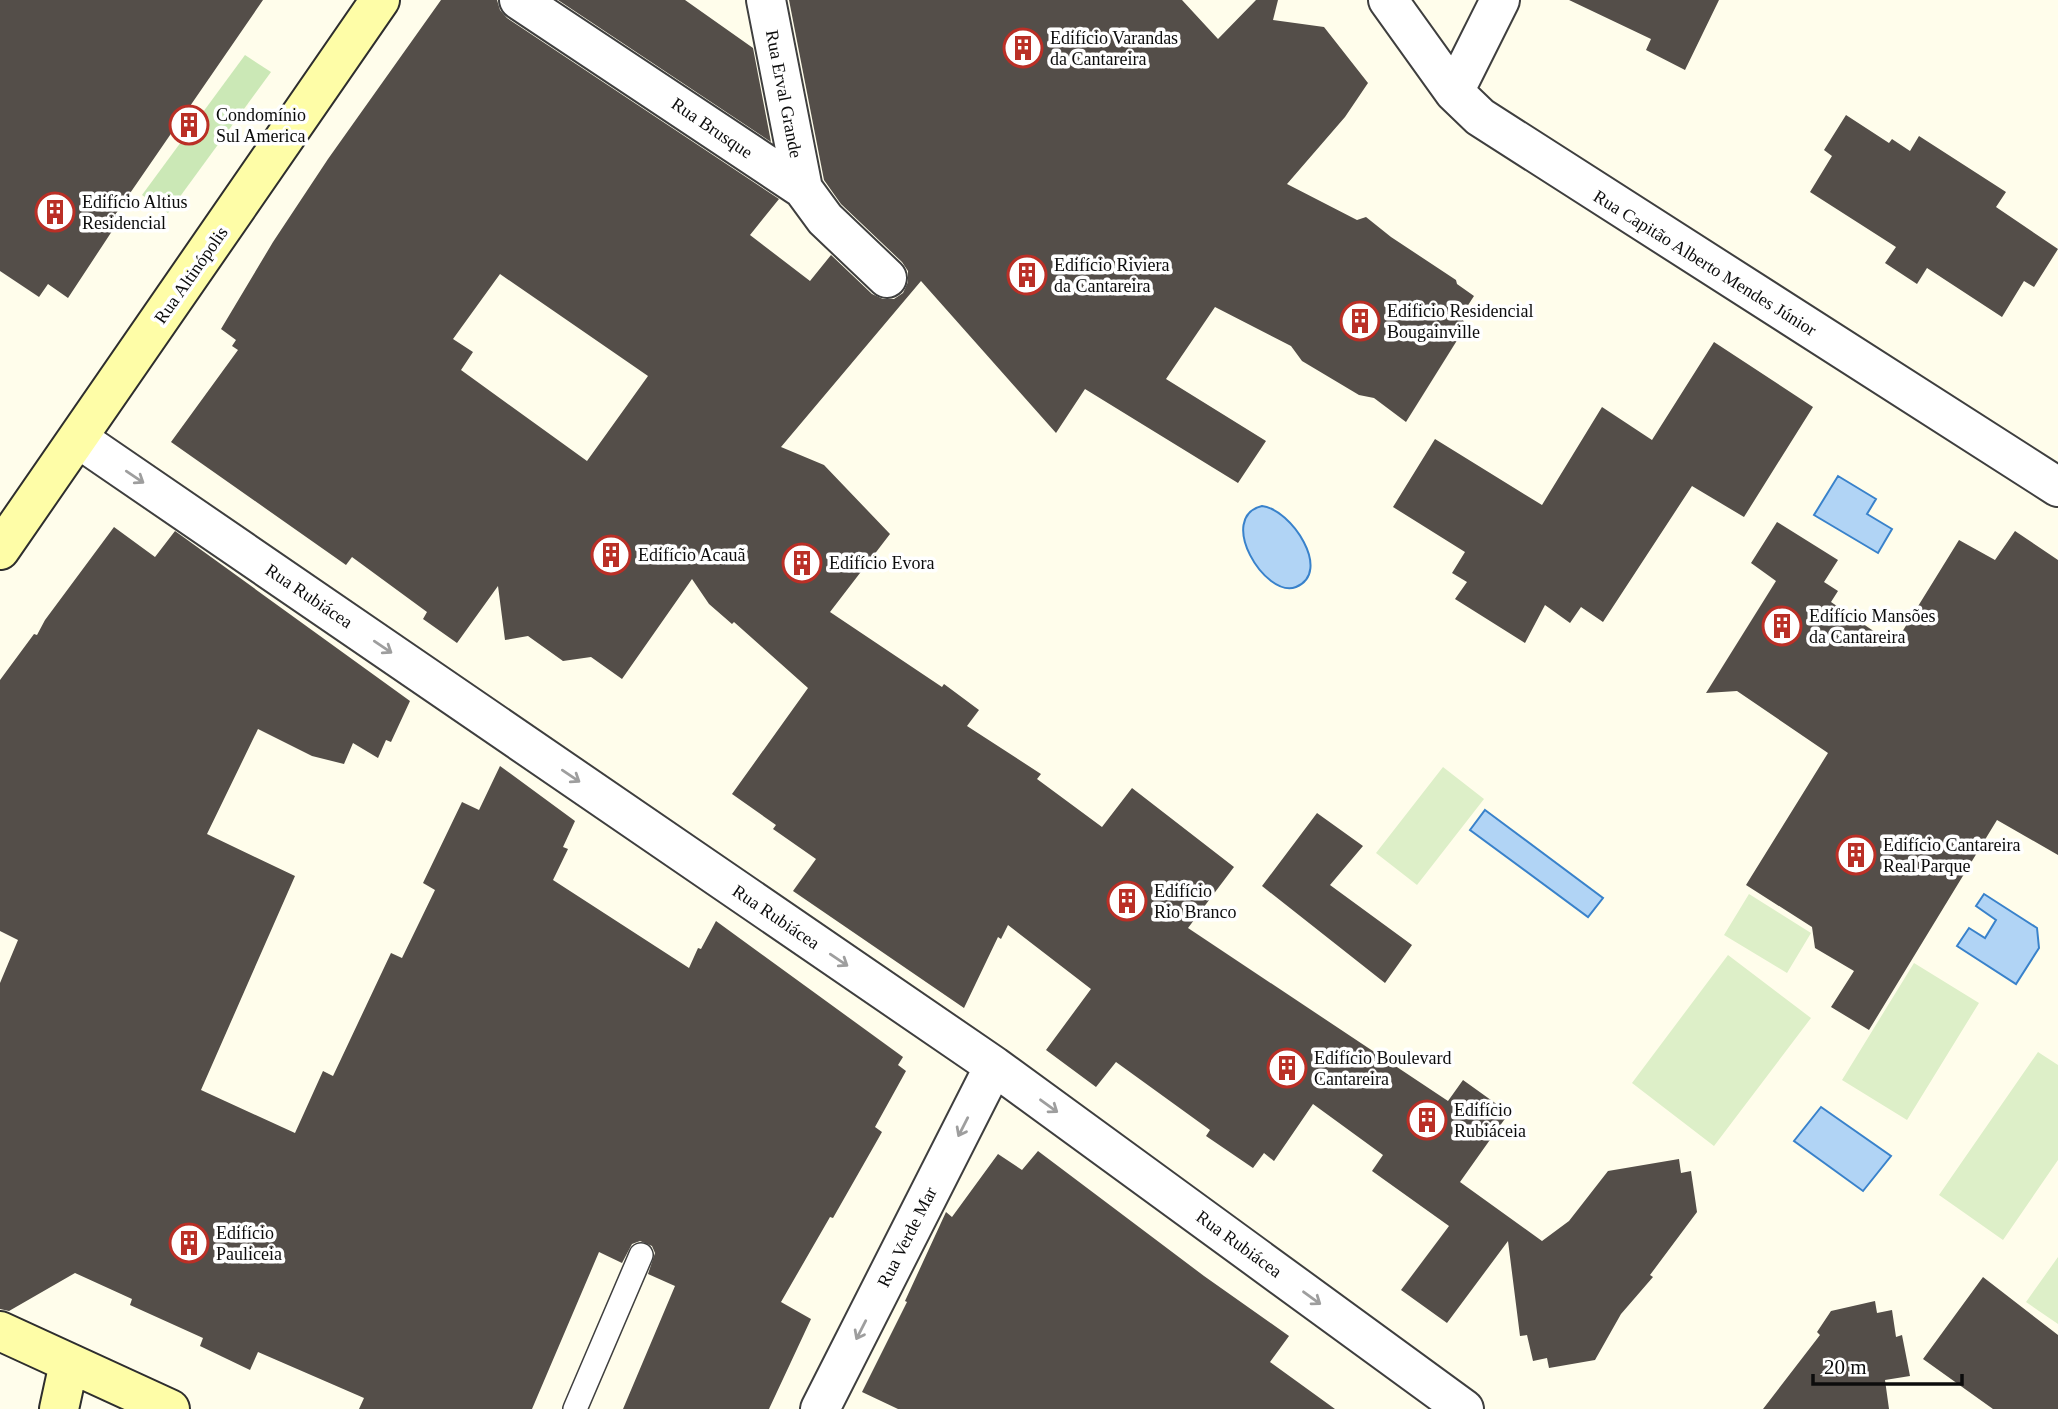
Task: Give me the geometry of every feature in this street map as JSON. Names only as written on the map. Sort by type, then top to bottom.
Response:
[{"type":"street","name":"Rua Altinópolis","points":[[4,535],[79,439],[380,0]]},
{"type":"street","name":"Rua Brusque","points":[[519,0],[803,189],[825,219],[887,278]]},
{"type":"street","name":"Rua Erval Grande","points":[[766,0],[803,189]]},
{"type":"street","name":"Rua Capitão Alberto Mendes Júnior","points":[[1388,0],[1454,92],[1480,117],[2058,487]]},
{"type":"street","points":[[1454,92],[1500,0]]},
{"type":"street","name":"Rua Rubiácea","points":[[79,439],[994,1066],[1464,1409]]},
{"type":"street","name":"Rua Verde Mar","points":[[820,1409],[994,1066]]},
{"type":"street","points":[[0,1331],[170,1409]]},
{"type":"street","points":[[59,1409],[69,1363]]},
{"type":"lane","points":[[575,1409],[641,1255]]},
{"type":"green space","points":[[245,55],[271,72],[168,213],[142,195]]},
{"type":"green space","points":[[1443,767],[1484,799],[1417,885],[1376,853]]},
{"type":"green space","points":[[1749,894],[1811,933],[1787,973],[1724,935]]},
{"type":"green space","points":[[1728,955],[1811,1018],[1714,1146],[1632,1083]]},
{"type":"green space","points":[[1914,963],[1979,1003],[1907,1120],[1842,1080]]},
{"type":"green space","points":[[2038,1052],[2058,1065],[2058,1160],[2003,1240],[1939,1195]]},
{"type":"green space","points":[[2058,1257],[2058,1324],[2026,1302]]},
{"type":"water","points":[[1838,476],[1876,499],[1867,514],[1892,529],[1878,553],[1814,515]]},
{"type":"water","points":[[1262,506],[1285,518],[1304,542],[1310,568],[1306,579],[1296,587],[1284,587],[1271,581],[1259,570],[1250,555],[1244,540],[1244,525],[1249,513]]},
{"type":"water","points":[[1485,810],[1603,898],[1588,917],[1470,830]]},
{"type":"water","points":[[1984,894],[2037,928],[2039,948],[2016,984],[1957,946],[1969,928],[1985,938],[1996,920],[1976,906]]},
{"type":"water","points":[[1821,1107],[1891,1156],[1863,1191],[1794,1141]]},
{"type":"building","points":[[0,0],[263,0],[115,215],[120,219],[68,298],[48,284],[39,297],[0,271]]},
{"type":"building","points":[[441,0],[497,0],[500,10],[507,18],[779,199],[750,235],[810,281],[831,255],[872,294],[883,299],[894,299],[903,293],[908,282],[908,271],[902,262],[841,204],[824,180],[789,0],[1182,0],[1218,39],[1256,0],[1278,0],[1273,20],[1324,27],[1368,83],[1345,117],[1287,184],[1357,220],[1366,217],[1456,280],[1457,284],[1474,296],[1461,316],[1466,326],[1406,422],[1374,398],[1359,395],[1302,361],[1291,346],[1215,307],[1166,379],[1266,441],[1238,483],[1085,389],[1056,433],[921,281],[781,447],[824,465],[890,534],[830,612],[942,687],[944,684],[979,710],[967,726],[1041,774],[1037,779],[1102,827],[1132,788],[1234,867],[1188,928],[1448,1101],[1463,1080],[1509,1113],[1460,1182],[1542,1241],[1569,1221],[1608,1171],[1679,1159],[1681,1173],[1691,1171],[1697,1212],[1650,1275],[1653,1277],[1621,1314],[1595,1360],[1549,1368],[1547,1358],[1533,1361],[1527,1335],[1520,1336],[1508,1241],[1447,1323],[1401,1290],[1449,1226],[1372,1171],[1383,1155],[1313,1104],[1274,1161],[1264,1153],[1253,1168],[1206,1136],[1210,1130],[1116,1062],[1096,1087],[1046,1050],[1091,989],[1008,925],[1001,939],[998,937],[964,1008],[793,891],[816,859],[773,829],[776,825],[732,794],[808,688],[734,622],[732,624],[709,604],[692,579],[622,679],[591,657],[563,661],[528,636],[505,640],[498,586],[457,643],[423,619],[427,612],[352,557],[346,565],[171,442],[238,350],[232,346],[236,340],[221,329],[273,242],[328,159]],"holes":[[[500,274],[648,376],[587,461],[461,370],[473,352],[453,339]]]},
{"type":"building","points":[[558,0],[685,0],[753,48],[771,142]]},
{"type":"building","points":[[1569,0],[1719,0],[1685,70],[1646,50],[1651,39]]},
{"type":"building","points":[[1846,115],[1889,143],[1892,139],[1910,151],[1919,136],[2006,192],[1996,207],[2058,249],[2034,287],[2024,281],[2002,317],[1927,268],[1917,284],[1885,263],[1896,247],[1810,192],[1832,156],[1824,150]]},
{"type":"building","points":[[1714,342],[1813,407],[1744,517],[1692,486],[1603,622],[1581,607],[1570,623],[1545,605],[1525,643],[1455,599],[1467,582],[1452,573],[1465,552],[1393,507],[1435,439],[1542,505],[1602,407],[1652,440]]},
{"type":"building","points":[[1777,522],[1838,560],[1824,582],[1838,591],[1831,602],[1894,645],[1959,540],[1995,560],[2015,531],[2058,560],[2058,855],[1997,820],[1869,1030],[1831,1007],[1854,971],[1815,948],[1812,927],[1746,885],[1828,753],[1737,691],[1706,693],[1776,581],[1751,563]]},
{"type":"building","points":[[114,527],[155,557],[175,531],[410,701],[391,742],[386,740],[378,758],[353,743],[344,764],[312,756],[258,729],[207,834],[295,876],[201,1090],[295,1133],[323,1071],[333,1076],[391,953],[402,958],[435,890],[423,883],[462,802],[479,810],[500,766],[575,821],[563,847],[568,849],[553,880],[689,968],[698,948],[701,949],[716,921],[903,1057],[898,1065],[906,1071],[875,1127],[882,1132],[781,1302],[811,1319],[769,1409],[623,1409],[675,1286],[648,1274],[655,1253],[652,1246],[640,1241],[632,1244],[622,1263],[599,1252],[532,1409],[359,1409],[364,1398],[258,1352],[250,1370],[200,1346],[203,1338],[130,1305],[132,1299],[75,1273],[9,1311],[0,1309],[0,983],[18,940],[0,931],[0,680],[34,634],[37,635],[45,620]]},
{"type":"building","points":[[1317,813],[1363,846],[1330,885],[1412,945],[1385,983],[1262,886]]},
{"type":"building","points":[[1038,1151],[1204,1276],[1289,1336],[1270,1362],[1335,1409],[898,1409],[862,1392],[907,1302],[905,1301],[946,1212],[952,1217],[998,1154],[1022,1170]]},
{"type":"building","points":[[1983,1277],[2058,1335],[2058,1409],[1993,1409],[1923,1359]]},
{"type":"building","points":[[1875,1301],[1877,1313],[1892,1310],[1896,1337],[1902,1335],[1910,1376],[1885,1380],[1889,1409],[1763,1409],[1820,1335],[1817,1332],[1831,1311]]},
{"type":"place","name":"Edifício Varandas da Cantareira","points":[[1023,48]]},
{"type":"place","name":"Condomínio Sul America","points":[[189,125]]},
{"type":"place","name":"Edifício Altius Residencial","points":[[55,212]]},
{"type":"place","name":"Edifício Riviera da Cantareira","points":[[1027,275]]},
{"type":"place","name":"Edificio Residencial Bougainville","points":[[1360,321]]},
{"type":"place","name":"Edifício Acauã","points":[[611,555]]},
{"type":"place","name":"Edifício Evora","points":[[802,563]]},
{"type":"place","name":"Edifício Mansões da Cantareira","points":[[1782,626]]},
{"type":"place","name":"Edifício Cantareira Real Parque","points":[[1856,855]]},
{"type":"place","name":"Edifício Rio Branco","points":[[1127,901]]},
{"type":"place","name":"Edifício Boulevard Cantareira","points":[[1287,1068]]},
{"type":"place","name":"Edifício Rubiáceia","points":[[1427,1120]]},
{"type":"place","name":"Edifício Pauliceia","points":[[189,1243]]}]
